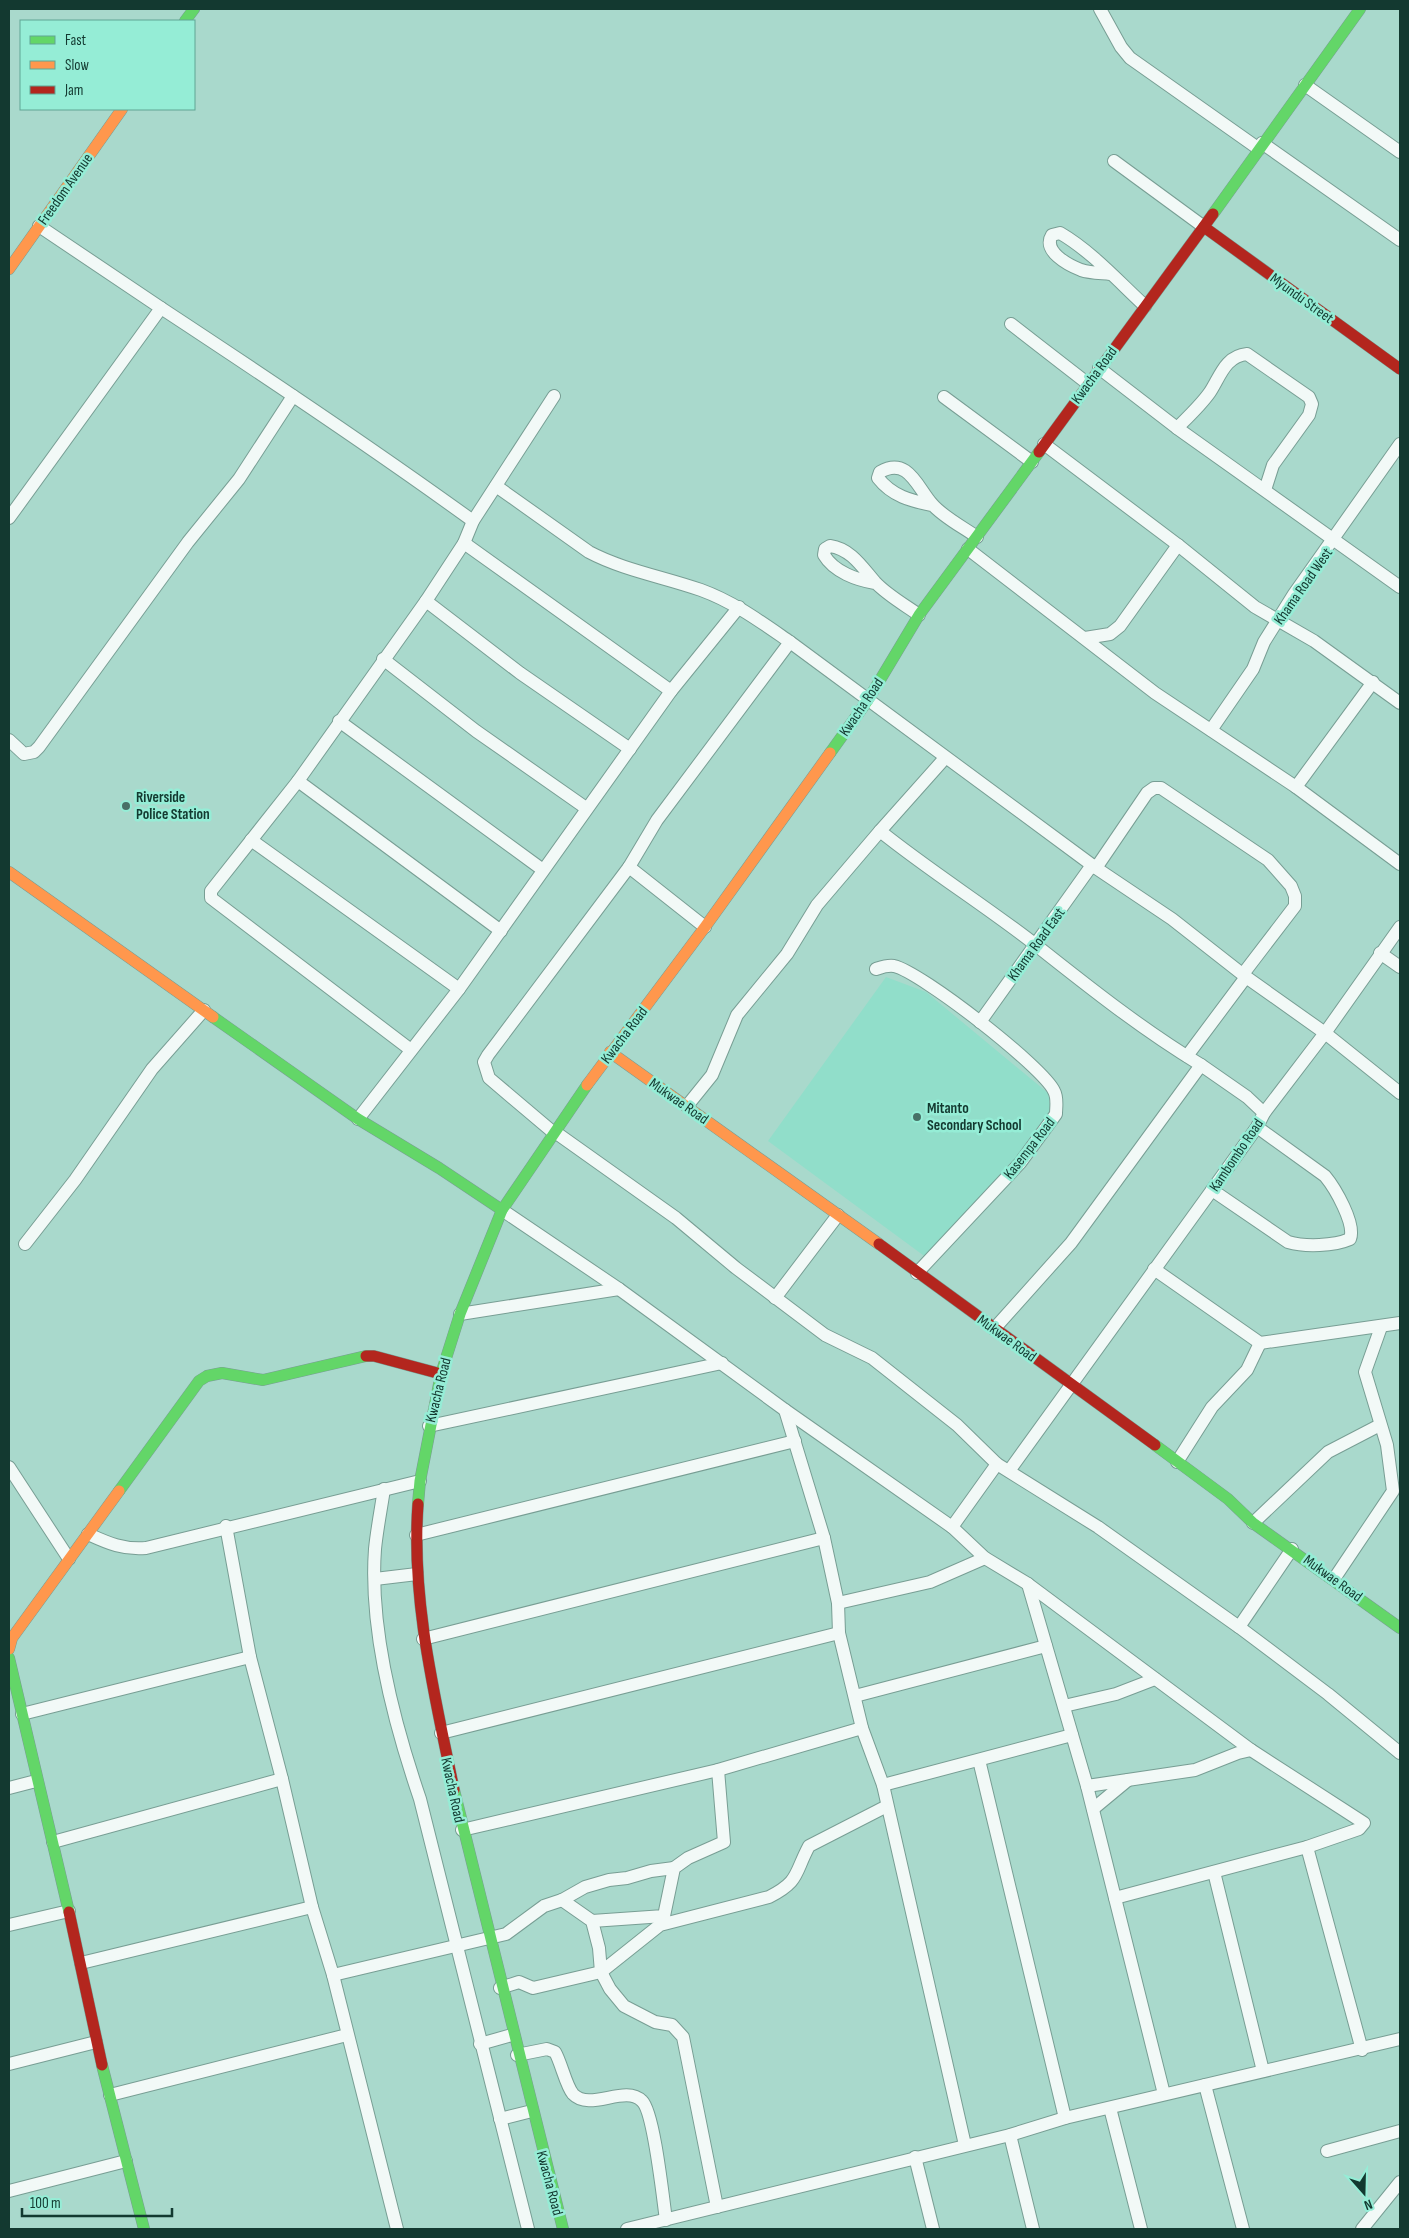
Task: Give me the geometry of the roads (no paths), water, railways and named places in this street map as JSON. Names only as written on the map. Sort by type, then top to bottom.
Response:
[{"type":"main road","points":[[186,20],[194,9]]},
{"type":"main road","name":"Kwacha Road","points":[[563,2229],[500,1988],[490,1939],[462,1830],[422,1639],[416,1535],[420,1481],[440,1374],[460,1314],[502,1210],[610,1052],[705,927],[868,700],[919,615],[1032,462],[1087,383],[1204,227],[1260,146],[1360,9]]},
{"type":"main road","name":"Freedom Avenue","points":[[9,269],[121,110]]},
{"type":"main road","name":"Myundu Street","points":[[1204,227],[1400,369]]},
{"type":"main road","points":[[9,872],[358,1119],[439,1168],[502,1210]]},
{"type":"main road","name":"Mukwae Road","points":[[610,1052],[1072,1384],[1228,1499],[1254,1523],[1400,1628]]},
{"type":"main road","points":[[9,1649],[12,1638],[69,1559],[199,1381],[209,1374],[220,1372],[248,1379],[263,1380],[352,1358],[374,1356],[440,1374]]},
{"type":"main road","points":[[9,1658],[36,1781],[70,1911],[96,2042],[144,2229]]},
{"type":"street","points":[[1100,9],[1121,47],[1130,58],[1400,240]]},
{"type":"street","points":[[1305,85],[1400,152]]},
{"type":"street","points":[[1114,161],[1204,227]]},
{"type":"street","points":[[39,226],[294,396],[437,494],[472,521]]},
{"type":"street","points":[[1110,274],[1145,306]]},
{"type":"street","points":[[9,518],[161,308]]},
{"type":"street","points":[[1011,324],[1087,383]]},
{"type":"street","points":[[1177,428],[1210,392],[1230,360],[1239,355],[1247,354],[1309,397],[1312,404],[1309,415],[1273,466],[1265,490]]},
{"type":"street","points":[[1099,368],[1177,428],[1400,586]]},
{"type":"street","points":[[9,740],[24,754],[34,752],[39,747],[188,542],[238,479],[294,396]]},
{"type":"street","points":[[411,1050],[211,898],[211,891],[298,780],[426,601],[464,543],[472,521],[554,396]]},
{"type":"street","points":[[944,397],[1032,462]]},
{"type":"street","points":[[1044,444],[1178,545],[1255,607],[1278,622],[1303,634],[1400,703]]},
{"type":"street","name":"Khama Road West","points":[[1211,730],[1253,669],[1264,642],[1294,594],[1335,540],[1400,444]]},
{"type":"street","points":[[496,486],[589,552],[605,561],[703,591],[738,607],[790,642],[1094,867],[1172,919],[1245,975],[1325,1032],[1400,1093]]},
{"type":"street","points":[[932,505],[977,537]]},
{"type":"street","points":[[464,543],[671,691]]},
{"type":"street","points":[[1085,638],[1110,634],[1120,626],[1178,545]]},
{"type":"street","points":[[968,549],[1155,693],[1296,787],[1400,864]]},
{"type":"street","points":[[875,583],[919,615]]},
{"type":"street","points":[[426,601],[520,673],[630,749]]},
{"type":"street","points":[[358,1119],[459,989],[671,691],[738,607]]},
{"type":"street","points":[[790,642],[657,820],[629,867],[484,1062],[489,1078],[555,1133],[676,1218],[824,1334],[842,1341],[879,1364],[957,1425],[997,1464],[1098,1527],[1239,1627],[1328,1694],[1400,1753]]},
{"type":"street","points":[[384,659],[476,731],[586,808]]},
{"type":"street","points":[[1296,787],[1372,682]]},
{"type":"street","points":[[339,722],[542,870]]},
{"type":"street","points":[[686,1106],[712,1075],[737,1015],[787,954],[816,905],[945,758]]},
{"type":"street","points":[[298,780],[501,931]]},
{"type":"street","name":"Khama Road East","points":[[980,1022],[1147,793],[1154,788],[1161,788],[1268,860],[1291,886],[1295,896],[1295,906],[1245,975]]},
{"type":"street","points":[[880,832],[1134,1020],[1201,1064],[1247,1097],[1264,1112]]},
{"type":"street","points":[[251,840],[459,989]]},
{"type":"street","points":[[629,867],[705,927]]},
{"type":"street","name":"Kambombo Road","points":[[1009,1471],[1212,1190],[1257,1126],[1264,1112],[1325,1032],[1400,927]]},
{"type":"street","points":[[1380,954],[1400,967]]},
{"type":"street","name":"Kasempa Road","points":[[876,969],[885,966],[896,966],[925,982],[1005,1040],[1048,1082],[1055,1092],[1056,1114],[1020,1163],[917,1273]]},
{"type":"street","points":[[1187,1056],[1245,975]]},
{"type":"street","points":[[25,1244],[81,1173],[152,1069],[204,1010]]},
{"type":"street","points":[[994,1329],[1071,1243],[1201,1064]]},
{"type":"street","points":[[1212,1190],[1288,1242],[1297,1245],[1321,1244],[1350,1238],[1351,1225],[1333,1185],[1325,1176],[1257,1126]]},
{"type":"street","points":[[502,1210],[618,1289],[785,1410],[952,1527],[986,1558],[1028,1584],[1251,1750],[1364,1823],[1359,1829],[1307,1847],[1115,1898]]},
{"type":"street","points":[[776,1298],[838,1215]]},
{"type":"street","points":[[1154,1269],[1260,1343],[1400,1323]]},
{"type":"street","points":[[460,1314],[618,1289]]},
{"type":"street","points":[[1334,1579],[1393,1491],[1387,1445],[1365,1372],[1381,1327]]},
{"type":"street","points":[[1177,1462],[1212,1407],[1247,1370],[1260,1343]]},
{"type":"street","points":[[429,1426],[722,1363]]},
{"type":"street","points":[[785,1410],[824,1538],[838,1603],[838,1633],[862,1728],[883,1785],[965,2145]]},
{"type":"street","points":[[1254,1523],[1328,1452],[1380,1425]]},
{"type":"street","points":[[416,1535],[795,1441]]},
{"type":"street","points":[[952,1527],[997,1464]]},
{"type":"street","points":[[9,1467],[69,1559]]},
{"type":"street","points":[[88,1534],[116,1547],[129,1549],[146,1548],[226,1526],[420,1481]]},
{"type":"street","points":[[384,1489],[375,1549],[375,1579],[379,1631],[387,1682],[408,1765],[420,1799],[455,1945],[528,2229]]},
{"type":"street","points":[[226,1526],[250,1657],[282,1778],[312,1907],[333,1975],[397,2229]]},
{"type":"street","points":[[422,1639],[824,1538]]},
{"type":"street","points":[[1239,1627],[1292,1549]]},
{"type":"street","points":[[838,1603],[930,1582],[986,1558]]},
{"type":"street","points":[[375,1579],[417,1574]]},
{"type":"street","points":[[1028,1584],[1087,1786],[1164,2094]]},
{"type":"street","points":[[441,1733],[838,1633]]},
{"type":"street","points":[[855,1696],[1046,1646]]},
{"type":"street","points":[[22,1714],[250,1657]]},
{"type":"street","points":[[1064,1706],[1116,1694],[1154,1679]]},
{"type":"street","points":[[462,1830],[718,1770],[862,1728]]},
{"type":"street","points":[[883,1785],[1072,1735]]},
{"type":"street","points":[[1087,1786],[1195,1770],[1238,1753],[1251,1750]]},
{"type":"street","points":[[979,1760],[1066,2118]]},
{"type":"street","points":[[333,1975],[455,1945],[490,1939],[509,1932],[544,1906],[562,1900],[585,1887],[651,1871],[674,1868],[688,1858],[724,1842],[718,1770]]},
{"type":"street","points":[[53,1842],[282,1778]]},
{"type":"street","points":[[1093,1809],[1128,1780]]},
{"type":"street","points":[[9,1788],[36,1781]]},
{"type":"street","points":[[562,1900],[592,1921],[660,1921],[769,1897],[785,1888],[798,1876],[809,1846],[888,1806]]},
{"type":"street","points":[[1307,1847],[1362,2050]]},
{"type":"street","points":[[500,1988],[520,1982],[533,1988],[601,1972],[664,1916],[674,1868]]},
{"type":"street","points":[[1214,1872],[1263,2071]]},
{"type":"street","points":[[81,1963],[312,1907]]},
{"type":"street","points":[[9,1925],[70,1911]]},
{"type":"street","points":[[592,1921],[599,1948],[601,1972],[610,1989],[624,2006],[655,2022],[672,2025],[683,2037],[718,2207]]},
{"type":"street","points":[[110,2095],[347,2035]]},
{"type":"street","points":[[480,2044],[512,2035]]},
{"type":"street","points":[[627,2229],[676,2222],[718,2207],[915,2157],[1010,2136],[1066,2118],[1263,2071],[1362,2050],[1400,2039]]},
{"type":"street","points":[[9,2064],[96,2042]]},
{"type":"street","points":[[517,2055],[547,2049],[555,2052],[572,2093],[579,2097],[590,2099],[634,2095],[644,2102],[651,2121],[676,2222]]},
{"type":"street","points":[[1205,2085],[1243,2229]]},
{"type":"street","points":[[1110,2108],[1141,2229]]},
{"type":"street","points":[[500,2119],[532,2111]]},
{"type":"street","points":[[1327,2151],[1400,2131]]},
{"type":"street","points":[[1010,2136],[1033,2229]]},
{"type":"street","points":[[915,2157],[933,2229]]},
{"type":"street","points":[[9,2191],[126,2162]]},
{"type":"street","points":[[1362,2229],[1400,2182]]},
{"type":"place","name":"Riverside Police Station","points":[[126,806]]},
{"type":"place","name":"Mitanto Secondary School","points":[[917,1117]]}]
